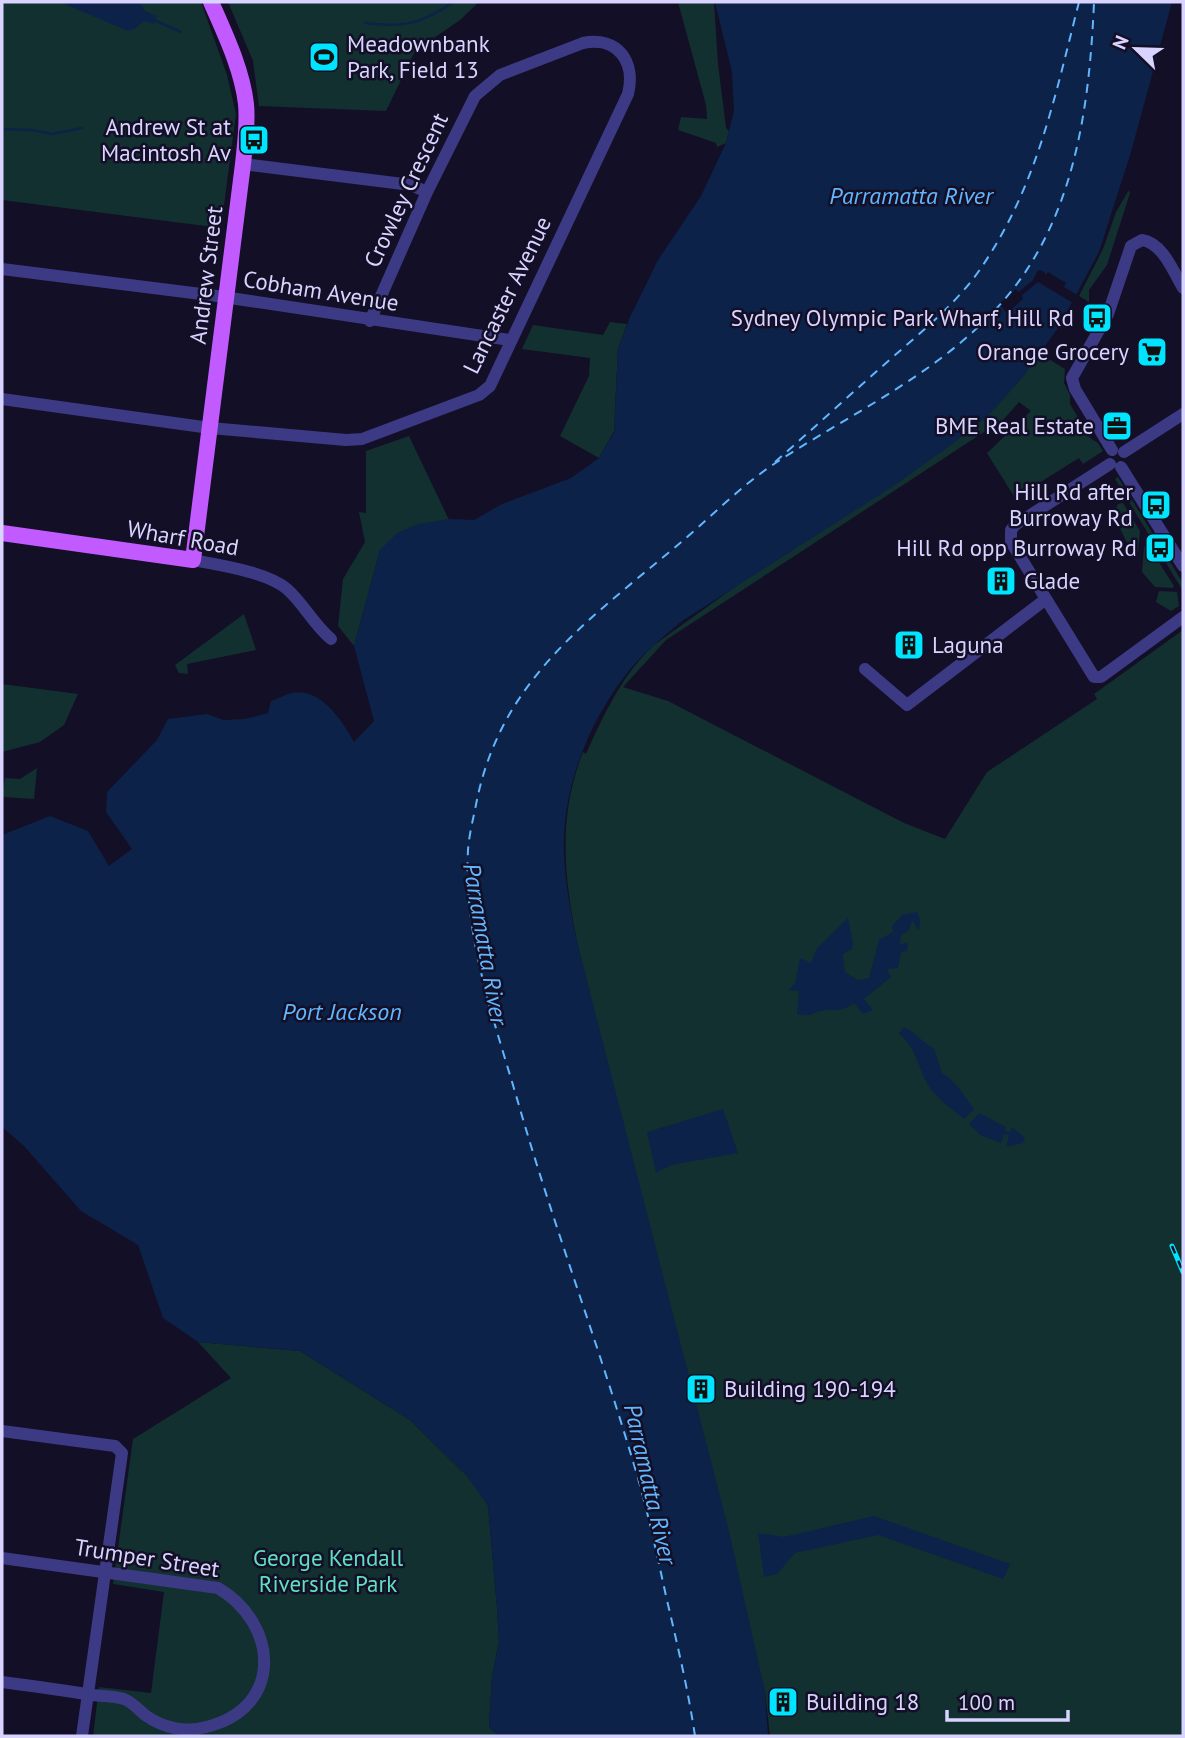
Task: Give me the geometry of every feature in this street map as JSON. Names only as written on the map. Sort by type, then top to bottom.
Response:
[{"type":"main road","name":"Andrew Street","points":[[193,559],[243,163],[246,116],[238,70],[211,2]]},
{"type":"main road","name":"Wharf Road","points":[[2,533],[193,559]]},
{"type":"street","name":"Crowley Crescent","points":[[370,321],[427,192],[475,96],[500,75],[583,43],[606,43]]},
{"type":"street","name":"Lancaster Avenue","points":[[2,398],[210,428],[362,439],[479,395],[489,386],[628,94],[631,81],[624,57],[616,48],[606,43]]},
{"type":"street","points":[[243,163],[411,185],[427,192]]},
{"type":"street","points":[[1183,288],[1153,244],[1142,240],[1131,246],[1108,314],[1072,378],[1075,389],[1118,451],[1127,459],[1015,525],[1011,530],[1011,542],[1096,677],[1101,677],[1183,617]]},
{"type":"street","name":"Cobham Avenue","points":[[2,269],[225,298],[510,340]]},
{"type":"street","points":[[1118,451],[1183,414]]},
{"type":"street","points":[[1115,466],[1179,549],[1183,566]]},
{"type":"street","name":"Wharf Road","points":[[193,559],[279,584],[296,598],[315,625],[331,639]]},
{"type":"street","points":[[865,669],[907,705],[1046,599]]},
{"type":"street","points":[[2,1431],[115,1446],[122,1453],[82,1736]]},
{"type":"street","name":"Trumper Street","points":[[2,1558],[218,1587],[234,1597],[246,1610],[264,1645],[266,1664],[262,1682],[251,1700],[240,1713],[205,1728],[184,1730],[163,1725],[125,1699],[88,1694]]},
{"type":"street","points":[[2,1682],[88,1694]]},
{"type":"green space","points":[[2,2],[201,2],[227,75],[236,114],[221,228],[2,200]]},
{"type":"green space","points":[[228,2],[479,2],[460,20],[415,51],[386,111],[259,106],[253,61]]},
{"type":"green space","points":[[678,2],[714,2],[718,64],[726,128],[729,131],[726,143],[717,147],[716,143],[678,130],[681,117],[707,119],[706,105]]},
{"type":"green space","points":[[1129,190],[1107,265],[1089,290],[1089,302],[1079,296],[1103,249],[1116,212]]},
{"type":"green space","points":[[610,322],[627,324],[618,349],[614,431],[599,458],[560,436],[589,376],[590,358],[522,349],[533,325],[603,335]]},
{"type":"green space","points":[[1039,353],[1065,369],[1064,383],[1070,395],[1070,404],[1090,438],[1098,443],[1103,451],[1083,464],[1079,458],[1015,498],[987,453],[1031,411],[1019,402],[1004,419],[666,640],[623,687],[668,701],[904,823],[945,839],[987,772],[1097,699],[1094,694],[1183,630],[1183,1736],[770,1736],[765,1692],[578,946],[567,872],[566,824],[569,801],[583,752],[586,754],[623,682],[654,645],[1016,385]]},
{"type":"green space","points":[[409,436],[449,520],[380,550],[354,646],[338,626],[343,579],[365,542],[359,512],[366,513],[366,451]]},
{"type":"green space","points":[[1118,477],[1183,583],[1183,591],[1115,479]]},
{"type":"green space","points":[[1123,503],[1140,531],[1138,553],[1129,547],[1113,514],[1118,504]]},
{"type":"green space","points":[[1148,545],[1173,588],[1155,587],[1142,572],[1144,547]]},
{"type":"green space","points":[[1159,591],[1177,592],[1179,606],[1171,611],[1156,602]]},
{"type":"green space","points":[[244,614],[256,650],[187,664],[188,674],[179,673],[175,665]]},
{"type":"green space","points":[[2,684],[78,694],[64,725],[40,742],[2,752]]},
{"type":"green space","points":[[37,768],[34,799],[2,797],[5,778],[20,779]]},
{"type":"green space","name":"George Kendall Riverside Park","points":[[198,1342],[300,1351],[410,1420],[468,1477],[488,1505],[499,1641],[492,1677],[489,1727],[499,1736],[93,1736],[99,1687],[151,1693],[164,1592],[113,1584],[133,1439],[231,1378]]},
{"type":"water","points":[[60,2],[140,2],[145,11],[157,16],[154,24],[144,21],[128,31]]},
{"type":"water","name":"Port Jackson","points":[[715,2],[1172,2],[1131,152],[1099,252],[1060,325],[1023,377],[990,414],[951,445],[895,485],[682,621],[661,639],[634,665],[614,691],[581,756],[573,780],[565,827],[566,875],[573,922],[729,1531],[765,1692],[768,1736],[499,1736],[489,1727],[492,1677],[499,1641],[488,1506],[468,1477],[410,1420],[300,1351],[198,1342],[163,1318],[138,1245],[81,1211],[24,1146],[2,1127],[2,835],[50,816],[88,831],[109,866],[132,849],[106,812],[107,792],[157,740],[168,719],[207,714],[224,720],[245,719],[268,713],[271,701],[292,693],[302,693],[312,695],[329,707],[354,742],[374,721],[354,646],[380,550],[397,533],[418,524],[449,519],[474,520],[502,504],[571,478],[599,458],[614,432],[618,349],[630,317],[658,260],[701,196],[726,143],[734,111],[732,72]]},
{"type":"water","points":[[917,912],[920,919],[919,931],[912,920],[909,930],[901,935],[900,944],[908,943],[907,951],[901,952],[898,968],[887,969],[891,977],[864,999],[873,1010],[863,1014],[854,1003],[840,1010],[797,1014],[799,991],[789,990],[795,983],[800,958],[811,963],[817,948],[848,918],[853,944],[852,949],[843,954],[845,972],[858,980],[869,978],[879,940],[893,932],[892,926],[902,915]]},
{"type":"water","points":[[904,1027],[934,1048],[942,1073],[956,1084],[974,1109],[964,1119],[930,1088],[910,1045],[899,1034]]},
{"type":"water","points":[[723,1109],[738,1153],[671,1165],[656,1173],[647,1132]]},
{"type":"water","points":[[979,1113],[1006,1127],[1005,1131],[1010,1132],[1012,1127],[1025,1138],[1023,1143],[1006,1147],[1009,1135],[1004,1134],[1001,1143],[980,1135],[969,1124]]},
{"type":"water","points":[[874,1516],[1010,1564],[1003,1579],[878,1535],[795,1553],[777,1574],[764,1577],[758,1533],[784,1537]]},
{"type":"pier","points":[[1038,270],[1046,275],[1048,272],[1066,283],[1064,287],[1077,295],[1073,303],[1038,282],[1022,295],[1023,299],[1007,313],[999,304],[1016,289],[1019,292],[1033,280]]},
{"type":"waterway","points":[[365,23],[411,23],[453,2]]},
{"type":"waterway","points":[[154,20],[181,32]]},
{"type":"waterway","points":[[2,129],[52,134],[82,128]]},
{"type":"ferry route","points":[[775,462],[942,313],[983,265],[1018,203],[1031,171],[1053,105],[1079,2]]},
{"type":"ferry route","points":[[695,1736],[678,1649],[637,1475],[533,1153],[483,981],[468,883],[468,845],[475,810],[486,766],[502,727],[523,693],[548,661],[576,632],[761,473],[909,381],[941,358],[972,333],[1024,274],[1042,243],[1069,178],[1078,143],[1089,73],[1094,2]]},
{"type":"railway","points":[[1172,1246],[1183,1272]]},
{"type":"place","name":"Meadownbank Park, Field 13","points":[[324,57]]},
{"type":"place","name":"Andrew St at Macintosh Av","points":[[254,140]]},
{"type":"place","name":"Sydney Olympic Park Wharf, Hill Rd","points":[[1097,318]]},
{"type":"place","name":"Orange Grocery","points":[[1152,352]]},
{"type":"place","name":"BME Real Estate","points":[[1117,426]]},
{"type":"place","name":"Hill Rd after Burroway Rd","points":[[1156,505]]},
{"type":"place","name":"Hill Rd opp Burroway Rd","points":[[1160,548]]},
{"type":"place","name":"Glade","points":[[1001,581]]},
{"type":"place","name":"Laguna","points":[[909,645]]},
{"type":"place","name":"Building 190-194","points":[[701,1389]]},
{"type":"place","name":"Building 18","points":[[783,1702]]},
{"type":"water label","name":"Parramatta River","points":[[911,196]]},
{"type":"water label","name":"Parramatta River","points":[[485,944]]},
{"type":"water label","name":"Parramatta River","points":[[650,1484]]}]
